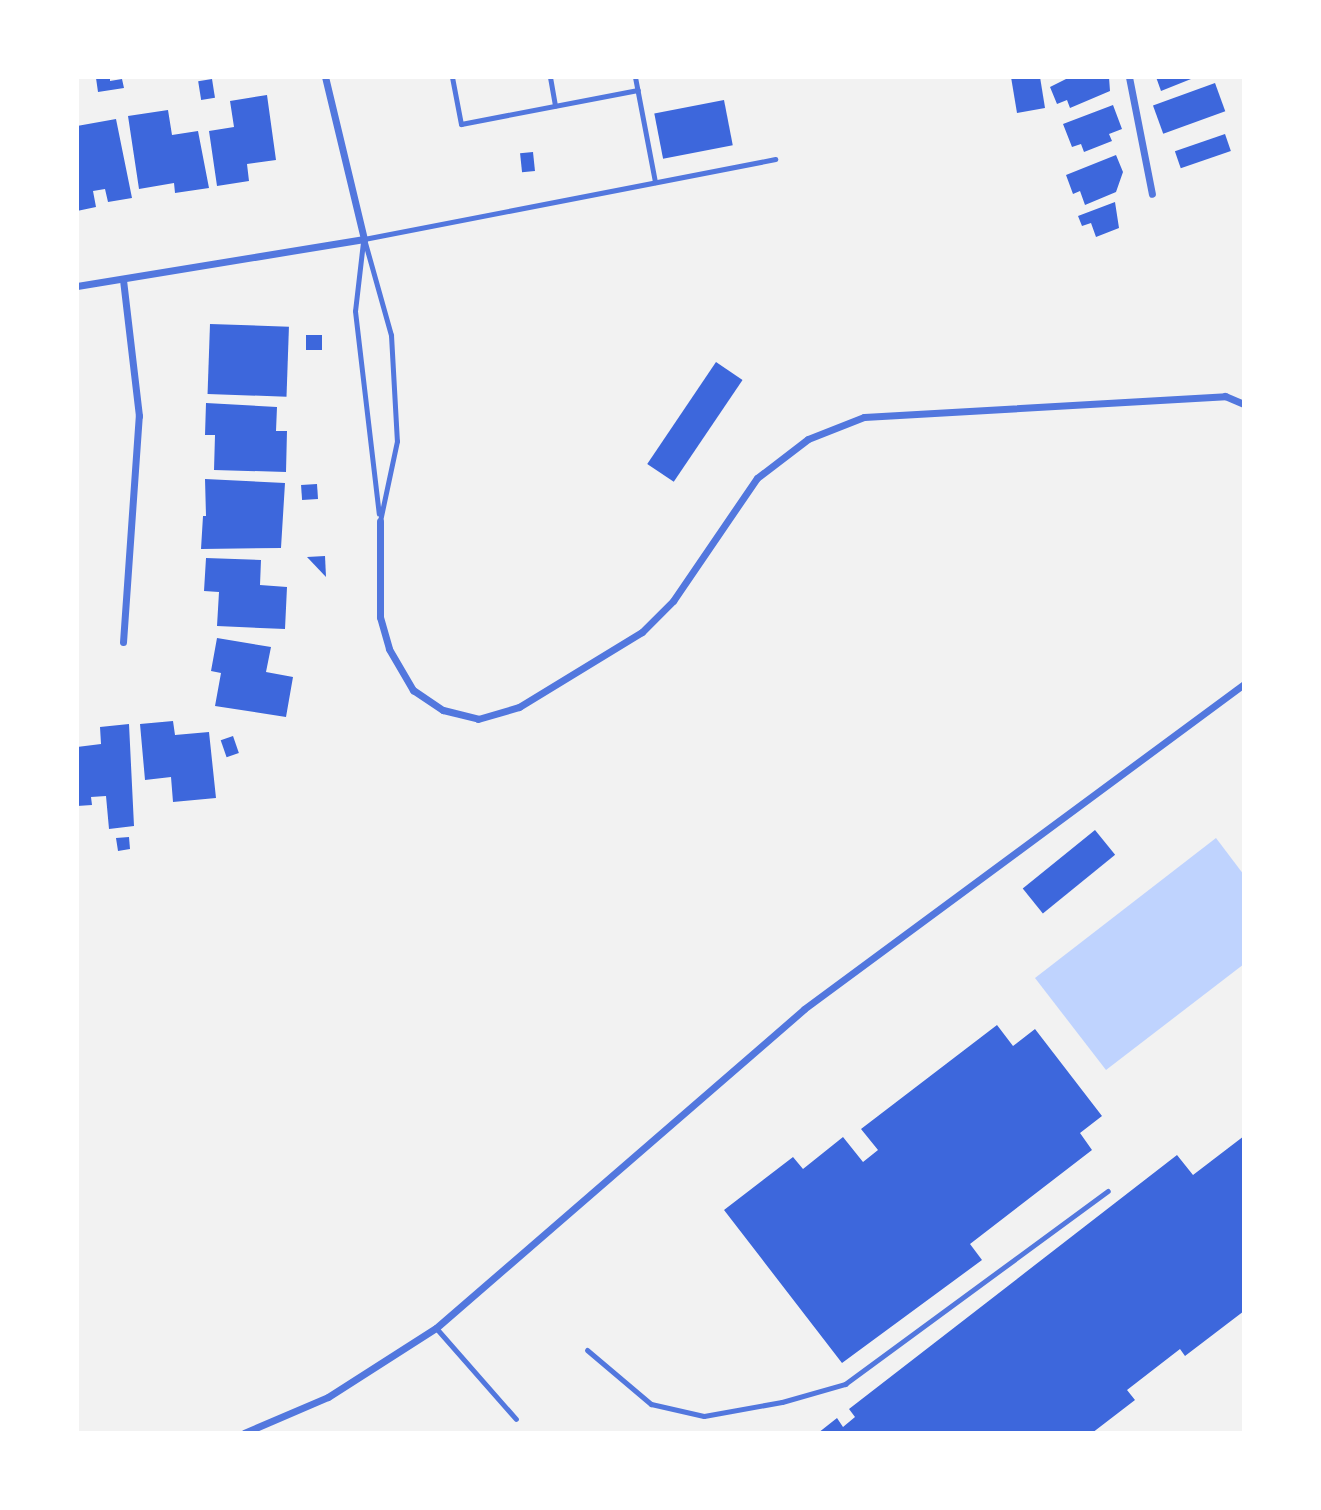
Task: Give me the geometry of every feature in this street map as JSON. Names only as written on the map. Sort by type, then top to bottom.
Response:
[{"type":"street","points":[[77,286],[364,239],[325,77]]},
{"type":"street","points":[[1129,77],[1152,194]]},
{"type":"street","points":[[123,279],[139,416],[123,642]]},
{"type":"street","points":[[380,522],[380,617],[389,649],[413,690],[443,710],[478,719],[519,707],[642,632],[673,601],[757,478],[808,439],[864,418],[1225,396],[1244,404]]},
{"type":"street","points":[[244,1433],[328,1397],[436,1328],[804,1009],[1244,684]]},
{"type":"lane","points":[[452,77],[461,124],[638,90]]},
{"type":"lane","points":[[550,77],[555,106]]},
{"type":"lane","points":[[635,77],[655,182]]},
{"type":"lane","points":[[364,239],[775,159]]},
{"type":"lane","points":[[364,239],[355,311],[380,522]]},
{"type":"lane","points":[[364,239],[391,335],[396,428],[380,522]]},
{"type":"lane","points":[[587,1350],[651,1404],[704,1416],[782,1402],[845,1384],[1108,1191]]},
{"type":"lane","points":[[436,1328],[516,1419]]},
{"type":"water","points":[[1216,838],[1244,875],[1244,964],[1106,1070],[1035,978]]},
{"type":"building","points":[[110,77],[110,81],[122,79],[124,88],[98,92],[96,78]]},
{"type":"building","points":[[1011,77],[1040,77],[1045,108],[1017,113]]},
{"type":"building","points":[[1070,77],[1109,77],[1110,91],[1070,108],[1067,100],[1057,104],[1050,87]]},
{"type":"building","points":[[1156,77],[1196,77],[1161,91]]},
{"type":"building","points":[[212,79],[215,98],[201,100],[198,81]]},
{"type":"building","points":[[1215,83],[1225,111],[1163,134],[1153,106]]},
{"type":"building","points":[[267,95],[276,160],[247,164],[249,181],[217,186],[209,131],[234,127],[230,101]]},
{"type":"building","points":[[724,100],[733,145],[663,159],[654,114]]},
{"type":"building","points":[[1113,105],[1122,129],[1109,134],[1112,141],[1084,152],[1081,144],[1072,147],[1063,124]]},
{"type":"building","points":[[168,110],[172,135],[198,131],[209,188],[175,193],[174,183],[139,189],[128,116]]},
{"type":"building","points":[[116,119],[132,198],[108,202],[105,189],[93,191],[96,207],[77,211],[77,126]]},
{"type":"building","points":[[1225,134],[1231,151],[1181,168],[1175,151]]},
{"type":"building","points":[[533,152],[535,171],[522,172],[520,153]]},
{"type":"building","points":[[1116,155],[1123,172],[1116,192],[1085,205],[1080,191],[1073,194],[1066,175]]},
{"type":"building","points":[[1115,202],[1119,228],[1096,237],[1091,223],[1082,226],[1078,216]]},
{"type":"building","points":[[210,324],[289,327],[287,397],[208,394]]},
{"type":"building","points":[[306,335],[322,335],[322,350],[306,350]]},
{"type":"building","points":[[716,362],[743,380],[674,482],[647,464]]},
{"type":"building","points":[[206,403],[277,407],[276,431],[287,431],[286,472],[214,470],[215,435],[205,435]]},
{"type":"building","points":[[205,479],[285,483],[281,548],[201,549],[203,516],[206,516]]},
{"type":"building","points":[[317,484],[318,499],[302,500],[301,485]]},
{"type":"building","points":[[325,556],[326,577],[307,557]]},
{"type":"building","points":[[206,558],[261,560],[260,585],[287,587],[285,629],[217,626],[219,592],[204,591]]},
{"type":"building","points":[[217,638],[271,647],[266,672],[293,677],[286,717],[215,706],[221,673],[211,671]]},
{"type":"building","points":[[173,721],[175,735],[209,732],[216,798],[173,802],[171,777],[145,780],[140,724]]},
{"type":"building","points":[[129,724],[134,826],[109,829],[106,796],[91,797],[92,805],[77,806],[77,747],[101,744],[100,727]]},
{"type":"building","points":[[233,736],[239,753],[227,757],[221,740]]},
{"type":"building","points":[[1095,830],[1115,855],[1043,913],[1023,889]]},
{"type":"building","points":[[129,837],[130,849],[118,851],[116,838]]},
{"type":"building","points":[[997,1025],[1013,1046],[1035,1029],[1102,1116],[1080,1133],[1092,1150],[970,1244],[982,1260],[842,1363],[724,1210],[793,1157],[803,1169],[843,1137],[863,1162],[878,1150],[861,1129]]},
{"type":"building","points":[[1244,1136],[1244,1311],[1185,1356],[1180,1349],[1127,1390],[1135,1400],[1092,1433],[818,1433],[837,1418],[843,1427],[855,1417],[849,1409],[1177,1155],[1193,1175]]}]
